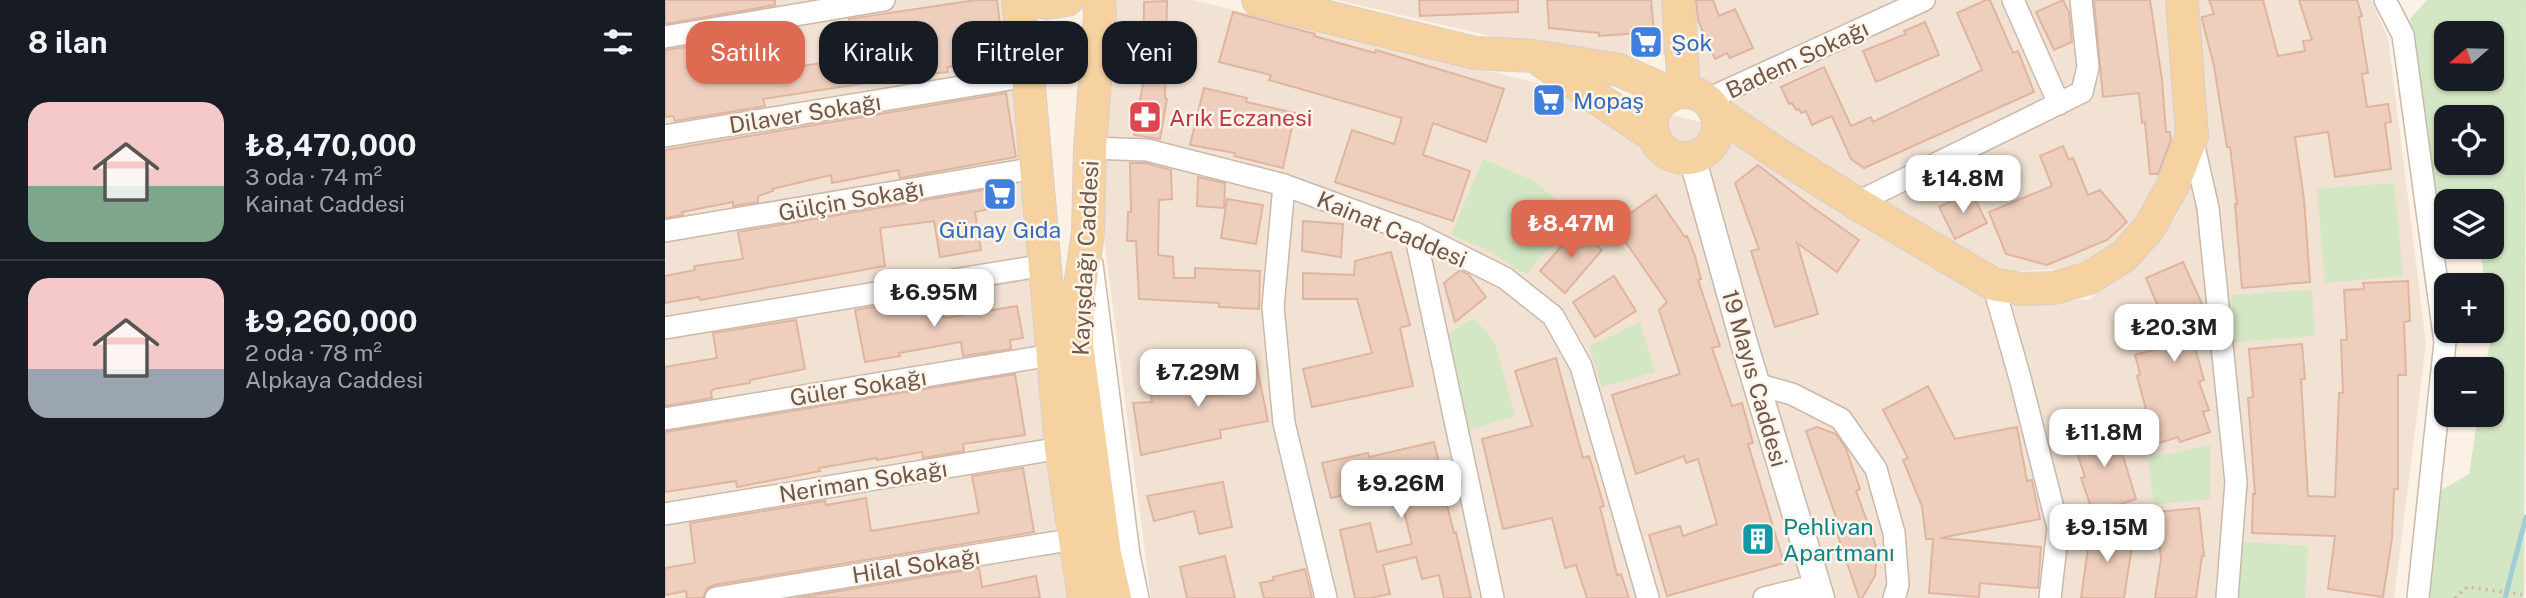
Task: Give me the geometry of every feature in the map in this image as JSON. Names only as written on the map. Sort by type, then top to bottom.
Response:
[{"type":"main road","name":"Kayışdağı Caddesi","points":[[1018,0],[1021,21]]},
{"type":"main road","points":[[1034,0],[1047,3],[1067,0]]},
{"type":"main road","name":"Kayışdağı Caddesi","points":[[1099,0],[1088,233],[1078,299],[1077,346],[1105,554],[1115,598]]},
{"type":"main road","points":[[1258,0],[1475,54],[1533,56],[1619,70],[1695,99],[1856,203],[1993,284],[2021,289],[2054,288],[2089,278],[2124,256],[2149,228],[2173,185],[2192,136],[2182,0]]},
{"type":"main road","points":[[1678,0],[1695,99],[1718,129],[1701,152]]},
{"type":"main road","points":[[1533,56],[1654,136]]},
{"type":"main road","name":"Kayışdağı Caddesi","points":[[1029,84],[1061,448],[1084,598]]},
{"type":"main road","points":[[1695,99],[1664,99],[1653,116],[1654,136],[1658,145],[1673,156],[1701,152],[1775,152]]},
{"type":"street","points":[[665,37],[884,0]]},
{"type":"street","name":"Badem Sokağı","points":[[1695,99],[1721,93],[1924,0]]},
{"type":"street","points":[[2013,0],[2059,104]]},
{"type":"street","points":[[1856,203],[2082,92],[2088,67],[2081,0]]},
{"type":"street","points":[[2385,0],[2403,35],[2445,342],[2417,598]]},
{"type":"street","name":"Dilaver Sokağı","points":[[665,136],[980,84]]},
{"type":"street","points":[[2192,136],[2208,208],[2236,482],[2227,598]]},
{"type":"street","name":"Kainat Caddesi","points":[[1090,148],[1147,149],[1284,184],[1415,233],[1504,278],[1553,316],[1581,366],[1648,598]]},
{"type":"street","name":"19 Mayıs Caddesi","points":[[1701,152],[1756,384],[1819,591]]},
{"type":"street","name":"Gülçin Sokağı","points":[[665,231],[1037,169]]},
{"type":"street","points":[[1284,184],[1273,307],[1284,423],[1326,598]]},
{"type":"street","points":[[1088,233],[1129,555],[1138,598]]},
{"type":"street","points":[[1415,233],[1493,598]]},
{"type":"street","points":[[665,328],[1045,265]]},
{"type":"street","points":[[1993,284],[2058,528],[2050,598]]},
{"type":"street","name":"Güler Sokağı","points":[[665,419],[1052,355]]},
{"type":"street","points":[[1756,384],[1791,394],[1841,419],[1876,469],[1894,533],[1898,585],[1894,598]]},
{"type":"street","name":"Neriman Sokağı","points":[[665,514],[1061,448]]},
{"type":"street","name":"Hilal Sokağı","points":[[716,598],[1075,539]]},
{"type":"street","points":[[1764,598],[1819,591]]},
{"type":"path","points":[[2455,598],[2467,587],[2526,595]]},
{"type":"shaded area","points":[[665,0],[1004,0],[1007,21],[952,21],[952,84],[1014,84],[1078,598],[665,598]]},
{"type":"shaded area","points":[[1111,0],[1192,0],[1709,124],[2035,300],[2090,300],[2176,217],[2205,147],[2189,0],[2371,0],[2388,38],[2426,343],[2394,598],[1151,598],[1095,170],[1103,84],[1197,84],[1197,21],[1109,21]]},
{"type":"shaded area","points":[[1338,0],[2165,0],[2177,142],[2162,197],[2091,267],[2002,272],[1766,131],[1663,55],[1575,56]]},
{"type":"green space","points":[[2427,0],[2526,0],[2524,598],[2424,598],[2436,493],[2469,474],[2476,427],[2504,427],[2504,357],[2487,357],[2490,343],[2504,343],[2504,273],[2483,273],[2482,259],[2504,259],[2504,189],[2434,189],[2410,19]]},
{"type":"green space","points":[[1483,159],[1532,180],[1575,215],[1526,275],[1485,249],[1451,235]]},
{"type":"green space","points":[[2394,183],[2403,276],[2325,283],[2317,189]]},
{"type":"green space","points":[[2312,290],[2315,336],[2234,342],[2231,295]]},
{"type":"green space","points":[[1473,319],[1487,332],[1496,347],[1515,416],[1466,431],[1440,338]]},
{"type":"green space","points":[[1640,322],[1655,372],[1602,387],[1589,346]]},
{"type":"green space","points":[[2210,445],[2210,499],[2154,505],[2148,458]]},
{"type":"green space","points":[[2233,541],[2308,546],[2305,598],[2230,598]]},
{"type":"building","points":[[665,0],[775,0],[775,5],[665,24]]},
{"type":"building","points":[[976,0],[997,0],[999,21],[952,21],[952,66],[947,67],[948,72],[938,73],[938,21],[849,19]]},
{"type":"building","points":[[1419,0],[1518,0],[1518,12],[1420,16]]},
{"type":"building","points":[[1547,0],[1651,0],[1654,32],[1599,36],[1599,33],[1549,28]]},
{"type":"building","points":[[1696,0],[1713,0],[1719,16],[1735,9],[1753,48],[1730,58],[1727,53],[1715,59],[1698,20]]},
{"type":"building","points":[[1990,0],[2013,53],[2018,51],[2034,92],[1864,168],[1851,159],[1832,116],[1812,125],[1806,111],[1801,113],[1792,103],[1789,104],[1781,87],[1824,67],[1851,126],[1871,117],[1873,122],[1982,70],[1957,13]]},
{"type":"building","points":[[2063,0],[2069,12],[2072,42],[2054,50],[2036,12]]},
{"type":"building","points":[[2094,0],[2150,0],[2162,80],[2166,132],[2170,132],[2171,140],[2158,174],[2150,174],[2139,93],[2103,97]]},
{"type":"building","points":[[2209,0],[2263,0],[2278,56],[2305,51],[2303,41],[2312,40],[2299,0],[2357,0],[2362,16],[2359,17],[2368,73],[2362,74],[2367,107],[2388,104],[2391,122],[2385,123],[2391,169],[2335,177],[2328,132],[2295,137],[2304,199],[2310,282],[2242,288],[2237,204],[2230,147],[2227,147],[2214,66],[2202,19],[2214,14]]},
{"type":"building","points":[[1167,1],[1167,21],[1144,21],[1144,2]]},
{"type":"building","points":[[1233,12],[1375,53],[1376,50],[1504,89],[1486,142],[1433,123],[1423,155],[1470,171],[1453,221],[1335,182],[1352,130],[1394,144],[1402,118],[1269,80],[1271,75],[1219,62]]},
{"type":"building","points":[[1925,22],[1939,55],[1876,82],[1863,51],[1906,34],[1904,31]]},
{"type":"building","points":[[686,47],[686,84],[805,84],[805,66],[819,63],[819,84],[859,84],[763,99],[765,106],[675,121],[673,116],[665,117],[665,50]]},
{"type":"building","points":[[1143,84],[1165,84],[1167,99],[1160,139],[1134,135]]},
{"type":"building","points":[[1204,88],[1247,98],[1246,102],[1295,113],[1283,168],[1234,156],[1235,153],[1190,145]]},
{"type":"building","points":[[1006,93],[1016,157],[900,178],[898,170],[832,183],[831,175],[772,189],[773,191],[758,196],[758,202],[733,206],[733,202],[665,218],[665,150]]},
{"type":"building","points":[[2063,146],[2069,160],[2073,158],[2088,195],[2100,190],[2127,222],[2107,240],[2047,265],[2006,254],[1989,212],[2052,186],[2040,156]]},
{"type":"building","points":[[1130,163],[1145,163],[1171,170],[1172,199],[1159,200],[1158,255],[1173,257],[1174,278],[1195,278],[1195,268],[1260,271],[1259,309],[1219,307],[1219,303],[1139,299],[1136,241],[1127,241],[1128,212],[1131,212]]},
{"type":"building","points":[[1758,165],[1859,240],[1837,272],[1797,243],[1818,314],[1775,327],[1751,251],[1759,249],[1735,183]]},
{"type":"building","points":[[1198,177],[1225,183],[1224,208],[1197,206]]},
{"type":"building","points":[[1007,186],[1011,204],[975,212],[981,250],[940,257],[934,221],[880,228],[885,266],[700,300],[699,297],[665,303],[665,276],[695,270],[694,266],[743,259],[738,232]]},
{"type":"building","points":[[1971,191],[1987,223],[1955,239],[1939,207]]},
{"type":"building","points":[[1656,195],[1685,237],[1687,236],[1695,256],[1701,279],[1698,280],[1720,346],[1712,348],[1732,406],[1742,403],[1753,443],[1748,444],[1784,563],[1667,596],[1649,535],[1680,526],[1683,536],[1717,524],[1698,459],[1686,463],[1684,456],[1636,474],[1612,395],[1680,374],[1659,310],[1667,302],[1614,225]]},
{"type":"building","points":[[1227,199],[1263,205],[1256,244],[1221,238]]},
{"type":"building","points":[[1303,221],[1343,224],[1341,257],[1302,251]]},
{"type":"building","points":[[1577,228],[1602,250],[1565,293],[1540,271]]},
{"type":"building","points":[[1391,252],[1410,325],[1400,328],[1413,386],[1312,407],[1303,369],[1372,353],[1357,299],[1303,299],[1303,273],[1354,275],[1355,261]]},
{"type":"building","points":[[2183,262],[2206,313],[2188,323],[2204,380],[2199,382],[2209,410],[2203,412],[2210,432],[2180,442],[2178,437],[2149,446],[2144,432],[2149,430],[2142,410],[2146,409],[2137,376],[2140,374],[2135,355],[2174,344],[2146,278]]},
{"type":"building","points":[[1460,270],[1469,275],[1486,297],[1455,322],[1444,283]]},
{"type":"building","points":[[1614,276],[1636,311],[1595,337],[1573,302]]},
{"type":"building","points":[[2408,281],[2410,321],[2404,322],[2406,375],[2398,375],[2398,489],[2394,489],[2392,538],[2383,597],[2328,589],[2335,536],[2252,533],[2255,494],[2248,398],[2253,397],[2249,349],[2302,344],[2305,379],[2301,379],[2308,496],[2335,497],[2339,393],[2343,393],[2341,340],[2347,340],[2344,290],[2364,289],[2363,283]]},
{"type":"building","points":[[940,296],[944,318],[1017,306],[1023,338],[1010,340],[1011,349],[963,356],[961,342],[865,362],[855,310]]},
{"type":"building","points":[[796,320],[805,369],[714,389],[711,392],[712,398],[665,406],[665,367],[717,358],[713,333]]},
{"type":"building","points":[[1255,358],[1268,421],[1220,430],[1221,438],[1141,455],[1133,403],[1152,402],[1149,380],[1198,373],[1201,397],[1234,394],[1228,363]]},
{"type":"building","points":[[1556,358],[1583,458],[1589,456],[1604,506],[1600,507],[1617,575],[1621,574],[1629,598],[1587,598],[1576,565],[1565,568],[1552,518],[1503,529],[1482,439],[1532,426],[1515,371]]},
{"type":"building","points":[[1015,374],[1025,435],[963,444],[964,451],[923,458],[922,452],[819,468],[820,471],[737,487],[736,481],[665,492],[665,432]]},
{"type":"building","points":[[1928,386],[1955,439],[2017,427],[2027,481],[2032,480],[2040,519],[1940,538],[2041,547],[2038,588],[1980,583],[1979,597],[1929,593],[1933,539],[1926,539],[1922,506],[1903,460],[1908,458],[1883,410]]},
{"type":"building","points":[[2113,423],[2136,499],[2093,513],[2081,478],[2085,477],[2072,437]]},
{"type":"building","points":[[1817,427],[1836,434],[1846,449],[1860,489],[1856,491],[1877,549],[1875,576],[1862,598],[1859,598],[1832,518],[1836,517],[1806,431]]},
{"type":"building","points":[[1434,442],[1442,476],[1440,477],[1471,598],[1444,598],[1439,575],[1422,579],[1416,557],[1383,565],[1390,594],[1355,598],[1340,530],[1370,523],[1377,552],[1412,544],[1397,482],[1331,498],[1322,463],[1368,453],[1369,457]]},
{"type":"building","points":[[1023,468],[1034,532],[714,585],[707,588],[703,598],[687,598],[686,591],[665,595],[665,568],[695,563],[690,523],[825,501],[826,505],[866,498],[871,531],[979,513],[972,476]]},
{"type":"building","points":[[1223,482],[1232,527],[1199,534],[1194,511],[1154,521],[1147,496]]},
{"type":"building","points":[[2199,508],[2204,556],[2196,598],[2155,598],[2161,559],[2156,512]]},
{"type":"building","points":[[2091,527],[2134,533],[2124,598],[2081,598]]},
{"type":"building","points":[[1225,556],[1235,598],[1187,598],[1180,567]]},
{"type":"building","points":[[979,568],[982,587],[1036,576],[1040,598],[797,598]]},
{"type":"building","points":[[1305,569],[1312,598],[1264,598],[1260,583]]},
{"type":"waterway","points":[[2505,598],[2526,517]]},
{"type":"place","name":"Şok","points":[[1646,42]]},
{"type":"place","name":"Mopaş","points":[[1549,100]]},
{"type":"place","name":"Arık Eczanesi","points":[[1145,117]]},
{"type":"place","name":"Günay Gıda","points":[[1000,194]]},
{"type":"place","name":"Pehlivan Apartmanı","points":[[1758,539]]}]
